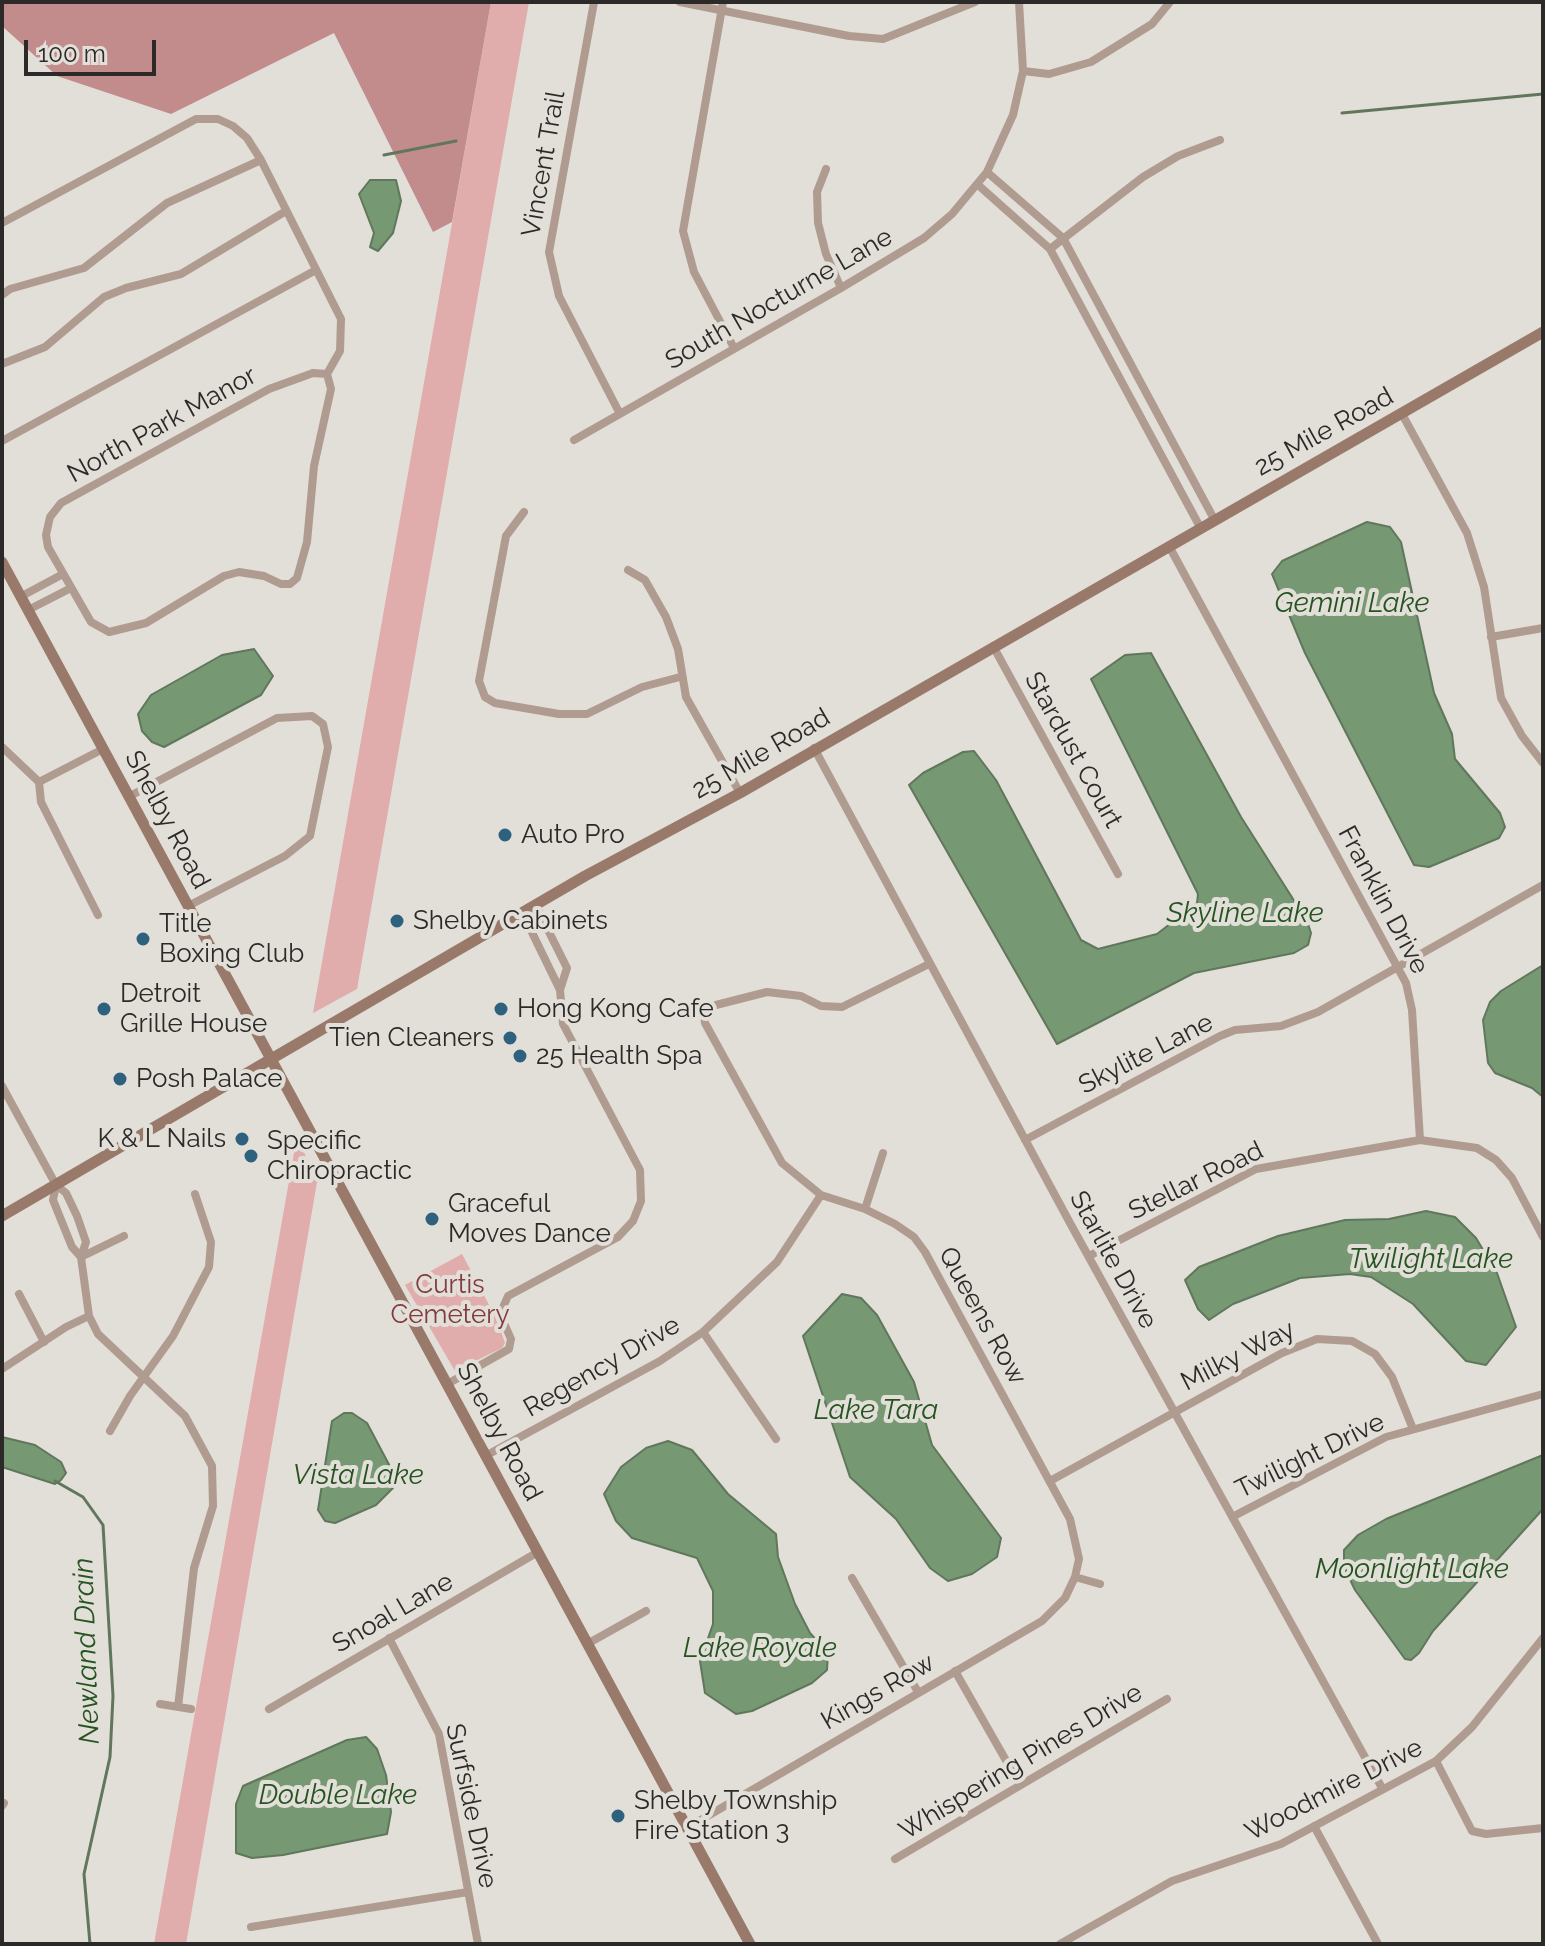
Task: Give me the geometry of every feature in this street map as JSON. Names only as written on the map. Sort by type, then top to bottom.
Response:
[{"type":"street","name":"Vincent Trail","points":[[594,2],[549,252],[559,296],[620,414]]},
{"type":"street","points":[[680,2],[722,6],[849,36],[883,39],[975,2]]},
{"type":"street","name":"South Nocturne Lane","points":[[574,440],[841,288],[937,229],[987,172],[1013,115],[1023,71],[1019,2]]},
{"type":"street","points":[[1023,71],[1049,74],[1091,62],[1152,24],[1170,2]]},
{"type":"street","points":[[722,6],[683,231],[694,272],[734,348]]},
{"type":"street","points":[[2,223],[196,119],[207,117],[233,126],[247,138],[261,160],[341,319],[340,351],[327,374]]},
{"type":"street","points":[[1050,249],[1143,177],[1178,156],[1220,140]]},
{"type":"street","points":[[2,295],[10,289],[84,268],[167,203],[261,160]]},
{"type":"street","points":[[826,169],[817,192],[818,223],[826,254],[841,288]]},
{"type":"street","points":[[987,172],[1063,238],[1214,519]]},
{"type":"street","points":[[977,184],[1050,249],[1200,527]]},
{"type":"street","points":[[2,364],[45,347],[104,297],[181,274],[286,211]]},
{"type":"street","points":[[2,441],[316,270]]},
{"type":"street","name":"25 Mile Road","points":[[2,1216],[536,906],[740,793],[1543,332]]},
{"type":"street","name":"North Park Manor","points":[[313,373],[327,374],[331,389],[314,466],[307,542],[297,578],[290,584],[281,584],[253,573],[224,576],[175,609],[121,631],[109,632],[91,622],[63,574],[46,535],[50,517],[61,503],[269,389],[313,373]]},
{"type":"street","points":[[1125,384],[1137,376]]},
{"type":"street","points":[[1402,414],[1467,533],[1484,587],[1501,698],[1522,736],[1543,763]]},
{"type":"street","points":[[1184,496],[1198,489]]},
{"type":"street","points":[[524,512],[506,536],[479,681],[485,697],[511,706],[587,714],[642,687],[680,677]]},
{"type":"street","name":"Franklin Drive","points":[[1169,546],[1397,965],[1412,1010],[1420,1140]]},
{"type":"street","name":"Shelby Road","points":[[2,562],[750,1944]]},
{"type":"street","points":[[628,570],[645,580],[666,617],[678,649],[680,677],[694,715],[740,793]]},
{"type":"street","points":[[20,597],[63,574]]},
{"type":"street","points":[[28,610],[71,588]]},
{"type":"street","points":[[1491,637],[1543,628]]},
{"type":"street","name":"Stardust Court","points":[[993,646],[1118,874]]},
{"type":"street","points":[[130,796],[277,718],[312,716],[323,724],[328,747],[310,836],[285,856],[188,906]]},
{"type":"street","points":[[2,747],[39,782],[41,802],[98,915]]},
{"type":"street","name":"Starlite Drive","points":[[814,748],[1173,1412],[1234,1516],[1382,1788]]},
{"type":"street","points":[[39,782],[103,749]]},
{"type":"street","name":"Skylite Lane","points":[[1025,1140],[1220,1036],[1235,1030],[1300,1020],[1379,979],[1397,965],[1543,885]]},
{"type":"street","points":[[536,906],[567,968],[560,990]]},
{"type":"street","points":[[449,1383],[509,1349],[511,1339],[500,1314],[508,1296],[618,1237],[633,1221],[641,1201],[640,1170],[563,1024],[560,990],[523,914]]},
{"type":"street","name":"Queens Row","points":[[929,964],[842,1007],[821,1006],[790,993],[767,992],[716,1005],[704,1015],[705,1023],[772,1147],[794,1175],[821,1195],[865,1209],[914,1237],[925,1252],[1050,1481],[1077,1540],[1075,1577]]},
{"type":"street","points":[[2,1086],[56,1185],[66,1193],[77,1216],[86,1242],[81,1257],[89,1316],[107,1346],[185,1416],[200,1440],[214,1480],[213,1506],[194,1568],[178,1707]]},
{"type":"street","points":[[1420,1140],[1477,1148],[1496,1160],[1512,1178],[1543,1237]]},
{"type":"street","name":"Stellar Road","points":[[1089,1256],[1256,1169],[1420,1140]]},
{"type":"street","points":[[865,1209],[883,1153]]},
{"type":"street","points":[[56,1185],[53,1200],[72,1247],[81,1257]]},
{"type":"street","points":[[110,1431],[173,1336],[209,1267],[211,1242],[195,1194]]},
{"type":"street","name":"Regency Drive","points":[[487,1455],[660,1361],[703,1332],[777,1262],[821,1195]]},
{"type":"street","points":[[81,1257],[124,1236]]},
{"type":"street","points":[[19,1294],[44,1342]]},
{"type":"street","points":[[2,1369],[89,1316]]},
{"type":"street","points":[[703,1332],[776,1439]]},
{"type":"street","name":"Milky Way","points":[[1050,1481],[1299,1344],[1336,1338],[1365,1347],[1384,1364],[1413,1429]]},
{"type":"street","name":"Twilight Drive","points":[[1234,1516],[1363,1448],[1413,1429],[1543,1394]]},
{"type":"street","name":"Snoal Lane","points":[[269,1709],[538,1552]]},
{"type":"street","points":[[1075,1577],[1100,1584]]},
{"type":"street","name":"Kings Row","points":[[687,1828],[1050,1615],[1075,1577]]},
{"type":"street","points":[[852,1578],[918,1692]]},
{"type":"street","points":[[587,1644],[646,1611]]},
{"type":"street","name":"Surfside Drive","points":[[389,1638],[439,1734],[478,1944]]},
{"type":"street","name":"Woodmire Drive","points":[[1060,1944],[1172,1881],[1258,1853],[1436,1761],[1472,1727],[1543,1638]]},
{"type":"street","points":[[955,1671],[1020,1785]]},
{"type":"street","name":"Whispering Pines Drive","points":[[895,1859],[1167,1699]]},
{"type":"street","points":[[160,1704],[191,1709]]},
{"type":"street","points":[[1436,1761],[1472,1831],[1486,1834],[1543,1828]]},
{"type":"street","points":[[1314,1826],[1378,1944]]},
{"type":"street","points":[[251,1927],[468,1892]]},
{"type":"green space","points":[[491,2],[529,2],[357,989],[313,1013]]},
{"type":"green space","points":[[297,1136],[317,1182],[186,1944],[154,1944]]},
{"type":"green space","name":"Curtis Cemetery","points":[[462,1254],[496,1318],[505,1343],[502,1348],[455,1371],[405,1285]]},
{"type":"shaded area","points":[[2,2],[491,2],[452,222],[433,232],[334,33],[171,114],[57,76],[2,26]]},
{"type":"water","points":[[370,180],[396,180],[401,201],[393,233],[378,251],[370,247],[374,233],[359,194]]},
{"type":"water","name":"Gemini Lake","points":[[1367,522],[1390,527],[1401,542],[1434,693],[1452,734],[1455,759],[1500,813],[1505,827],[1499,838],[1429,867],[1414,865],[1305,653],[1272,574],[1282,561]]},
{"type":"water","points":[[254,649],[273,676],[261,695],[164,747],[152,742],[142,731],[138,714],[151,695],[222,655]]},
{"type":"water","name":"Skyline Lake","points":[[1151,653],[1241,817],[1307,921],[1311,933],[1308,945],[1294,953],[1194,973],[1057,1044],[909,785],[923,773],[963,752],[974,751],[996,780],[1081,940],[1098,949],[1157,934],[1197,903],[1198,894],[1091,679],[1125,655]]},
{"type":"water","points":[[1543,965],[1543,1097],[1532,1088],[1495,1073],[1488,1063],[1483,1020],[1490,1002],[1501,991]]},
{"type":"water","name":"Twilight Lake","points":[[1426,1211],[1455,1217],[1476,1238],[1497,1273],[1516,1327],[1486,1365],[1466,1361],[1413,1304],[1371,1277],[1350,1274],[1300,1278],[1233,1304],[1209,1320],[1198,1309],[1185,1280],[1199,1267],[1278,1236],[1345,1220],[1389,1219]]},
{"type":"water","name":"Lake Tara","points":[[842,1294],[861,1298],[877,1315],[914,1382],[932,1445],[1001,1538],[997,1557],[972,1574],[948,1581],[930,1568],[896,1519],[850,1477],[803,1336]]},
{"type":"water","name":"Vista Lake","points":[[344,1413],[352,1413],[367,1423],[394,1474],[393,1488],[376,1505],[335,1523],[325,1521],[318,1510],[332,1421]]},
{"type":"water","points":[[2,1437],[35,1445],[61,1462],[66,1473],[55,1484],[2,1467]]},
{"type":"water","name":"Lake Royale","points":[[668,1441],[692,1450],[728,1494],[776,1534],[778,1557],[795,1604],[810,1633],[828,1653],[827,1670],[812,1683],[752,1711],[736,1714],[705,1693],[700,1661],[713,1624],[713,1591],[697,1558],[632,1538],[616,1521],[604,1494],[621,1467],[646,1448]]},
{"type":"water","name":"Moonlight Lake","points":[[1543,1455],[1543,1509],[1433,1631],[1419,1653],[1411,1660],[1405,1659],[1355,1590],[1344,1567],[1344,1550],[1358,1535],[1386,1519]]},
{"type":"water","name":"Double Lake","points":[[366,1737],[377,1749],[386,1775],[391,1812],[387,1834],[283,1855],[252,1858],[236,1853],[236,1804],[243,1786],[347,1740]]},
{"type":"waterway","points":[[1342,113],[1543,94]]},
{"type":"waterway","points":[[384,155],[456,141]]},
{"type":"waterway","name":"Newland Drain","points":[[55,1481],[83,1497],[103,1525],[113,1696],[110,1757],[84,1874],[90,1944]]},
{"type":"place","name":"Auto Pro","points":[[505,835]]},
{"type":"place","name":"Shelby Cabinets","points":[[397,921]]},
{"type":"place","name":"Title Boxing Club","points":[[143,939]]},
{"type":"place","name":"Detroit Grille House","points":[[104,1009]]},
{"type":"place","name":"Hong Kong Cafe","points":[[501,1009]]},
{"type":"place","name":"Tien Cleaners","points":[[510,1038]]},
{"type":"place","name":"25 Health Spa","points":[[520,1056]]},
{"type":"place","name":"Posh Palace","points":[[120,1079]]},
{"type":"place","name":"K & L Nails","points":[[242,1139]]},
{"type":"place","name":"Specific Chiropractic","points":[[251,1156]]},
{"type":"place","name":"Graceful Moves Dance","points":[[432,1219]]},
{"type":"place","name":"Shelby Township Fire Station 3","points":[[618,1816]]}]
